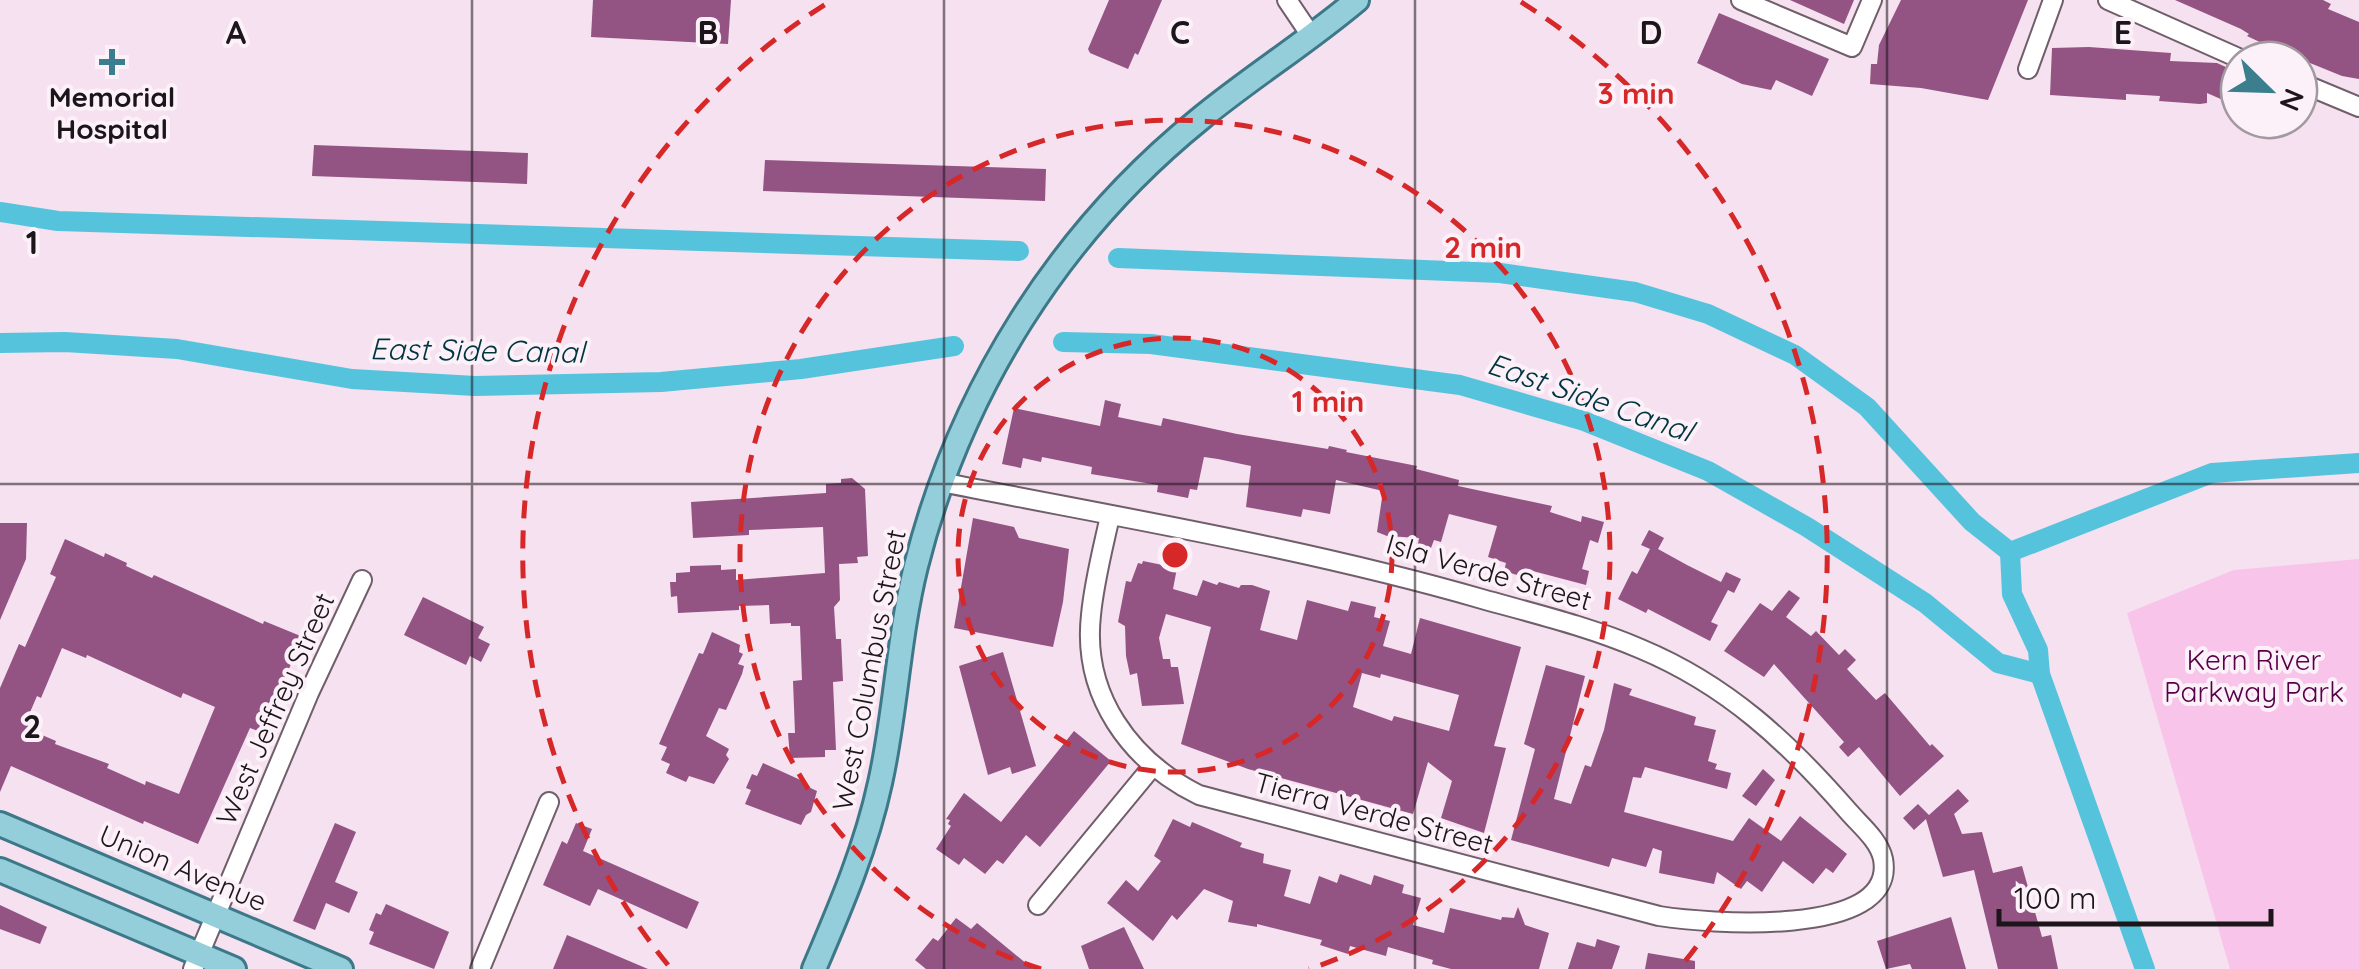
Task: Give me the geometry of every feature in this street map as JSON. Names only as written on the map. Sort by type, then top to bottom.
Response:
[{"type":"main road","name":"West Columbus Street","points":[[814,969],[856,866],[880,784],[908,603],[941,482],[960,433],[1011,335],[1078,240],[1157,156],[1198,120],[1357,0]]},
{"type":"main road","name":"Union Avenue","points":[[0,824],[342,969]]},
{"type":"main road","points":[[0,870],[196,962],[234,969]]},
{"type":"street","points":[[1287,0],[1312,37]]},
{"type":"street","points":[[1741,0],[1852,47],[1872,0]]},
{"type":"street","points":[[2028,69],[2053,0]]},
{"type":"street","points":[[2108,0],[2219,49]]},
{"type":"street","points":[[2319,90],[2359,106]]},
{"type":"street","name":"Isla Verde Street","points":[[941,482],[1363,566],[1602,632],[1646,651],[1756,716],[1810,768],[1878,845],[1884,871],[1880,885],[1872,896],[1855,906]]},
{"type":"street","name":"Tierra Verde Street","points":[[1110,516],[1090,615],[1094,672],[1113,720],[1128,743],[1174,783],[1220,802],[1659,916],[1741,924],[1789,921],[1855,906]]},
{"type":"street","name":"West Jeffrey Street","points":[[196,962],[309,693],[362,580]]},
{"type":"street","points":[[1038,904],[1152,767]]},
{"type":"street","points":[[480,969],[550,802]]},
{"type":"green space","name":"Kern River Parkway Park","points":[[2359,559],[2359,969],[2230,969],[2127,613],[2234,570]]},
{"type":"building","points":[[593,0],[731,0],[728,44],[591,37]]},
{"type":"building","points":[[1109,0],[1162,0],[1128,69],[1088,49]]},
{"type":"building","points":[[1790,0],[1854,0],[1844,24]]},
{"type":"building","points":[[1901,0],[2028,0],[1988,100],[1870,84],[1871,64],[1877,64],[1879,45]]},
{"type":"building","points":[[2175,0],[2323,0],[2331,4],[2328,9],[2359,22],[2359,79],[2319,67],[2319,40],[2255,40],[2241,29]]},
{"type":"building","points":[[1719,13],[1829,59],[1812,96],[1776,80],[1771,90],[1742,84],[1697,63]]},
{"type":"building","points":[[2052,48],[2171,53],[2170,61],[2217,63],[2219,98],[2207,93],[2207,103],[2200,104],[2159,101],[2160,96],[2126,94],[2126,100],[2050,95]]},
{"type":"building","points":[[314,145],[528,153],[527,184],[312,176]]},
{"type":"building","points":[[765,160],[1046,169],[1045,201],[763,191]]},
{"type":"building","points":[[1105,400],[1121,404],[1118,417],[1161,426],[1163,418],[1237,434],[1328,449],[1329,446],[1417,466],[1416,469],[1459,480],[1458,486],[1552,506],[1550,512],[1581,522],[1582,516],[1604,522],[1598,543],[1590,540],[1582,569],[1589,571],[1586,585],[1529,570],[1527,578],[1504,571],[1506,563],[1488,557],[1497,526],[1449,514],[1441,542],[1434,540],[1431,548],[1418,544],[1419,538],[1377,532],[1383,491],[1336,480],[1330,514],[1303,509],[1301,517],[1246,507],[1251,466],[1218,459],[1204,457],[1197,490],[1190,489],[1188,498],[1157,492],[1158,485],[1091,474],[1092,467],[1042,457],[1041,462],[1023,458],[1021,468],[1002,464],[1014,408],[1100,426]]},
{"type":"building","points":[[852,478],[865,489],[868,556],[857,557],[858,563],[839,564],[840,600],[834,607],[836,639],[841,639],[843,681],[833,682],[836,750],[825,750],[825,757],[790,758],[788,733],[795,733],[793,681],[802,680],[800,626],[770,624],[769,605],[678,613],[677,596],[671,597],[670,582],[676,582],[676,573],[690,572],[690,566],[721,565],[721,570],[736,569],[736,580],[825,573],[823,527],[749,530],[749,535],[693,538],[691,502],[826,493],[826,484]]},
{"type":"building","points":[[973,518],[1014,527],[1019,538],[1069,549],[1053,647],[954,628]]},
{"type":"building","points":[[0,523],[27,523],[26,559],[0,620]]},
{"type":"building","points":[[1649,530],[1664,538],[1658,549],[1687,565],[1721,582],[1726,572],[1741,579],[1734,593],[1728,590],[1711,622],[1718,625],[1710,641],[1648,609],[1646,613],[1618,599],[1632,571],[1637,574],[1650,549],[1641,545]]},
{"type":"building","points":[[65,539],[263,624],[264,621],[303,637],[261,732],[250,728],[198,844],[11,766],[0,792],[0,688],[19,644],[25,647],[56,577],[50,574]],"holes":[[[62,648],[86,658],[87,655],[181,698],[183,693],[215,707],[179,794],[146,781],[145,785],[107,768],[109,764],[55,744],[56,741],[28,729],[25,724],[37,696],[41,698]]]},
{"type":"building","points":[[1143,561],[1177,568],[1173,589],[1197,596],[1203,580],[1239,588],[1252,585],[1270,591],[1260,630],[1297,640],[1307,600],[1348,611],[1351,601],[1376,607],[1374,617],[1390,621],[1383,646],[1411,654],[1420,618],[1521,647],[1494,746],[1506,748],[1484,833],[1441,818],[1452,781],[1428,762],[1413,814],[1248,769],[1181,744],[1211,627],[1166,614],[1159,638],[1163,659],[1170,659],[1171,667],[1178,667],[1184,704],[1142,706],[1137,673],[1130,675],[1125,626],[1118,622],[1126,581],[1131,582],[1138,563]],"holes":[[[1362,673],[1380,678],[1381,674],[1459,695],[1449,731],[1394,716],[1392,721],[1353,707]]]},
{"type":"building","points":[[1789,590],[1800,598],[1786,617],[1811,636],[1816,631],[1839,655],[1845,649],[1856,660],[1847,669],[1876,700],[1885,693],[1930,746],[1944,756],[1900,796],[1859,747],[1848,757],[1839,747],[1844,742],[1774,664],[1764,677],[1724,651],[1760,603],[1772,611]]},
{"type":"building","points":[[423,597],[484,627],[478,638],[490,644],[481,662],[470,656],[466,665],[404,635]]},
{"type":"building","points":[[712,632],[740,645],[739,652],[743,654],[738,664],[744,666],[742,674],[726,710],[719,708],[706,736],[729,749],[729,759],[714,784],[689,776],[686,782],[666,773],[670,764],[661,760],[667,747],[659,744]]},
{"type":"building","points":[[1003,652],[1036,766],[1012,774],[1010,767],[988,775],[959,666]]},
{"type":"building","points":[[1546,665],[1585,676],[1554,799],[1571,804],[1585,765],[1591,767],[1614,683],[1632,689],[1629,695],[1696,717],[1694,725],[1716,730],[1708,761],[1717,764],[1715,769],[1731,773],[1727,789],[1645,767],[1641,778],[1633,777],[1624,812],[1733,841],[1749,818],[1781,841],[1800,816],[1847,854],[1833,873],[1826,868],[1813,884],[1783,861],[1762,892],[1747,881],[1741,889],[1717,872],[1714,884],[1659,873],[1662,851],[1653,848],[1646,867],[1612,858],[1609,867],[1511,840],[1535,749],[1524,744]]},
{"type":"building","points":[[1074,731],[1111,761],[1040,847],[1026,835],[1003,864],[997,860],[985,874],[964,858],[959,865],[936,849],[951,826],[946,819],[964,793],[1001,822]]},
{"type":"building","points":[[763,763],[817,791],[811,812],[801,825],[745,804],[752,774],[757,776]]},
{"type":"building","points":[[1763,769],[1775,780],[1756,806],[1742,796]]},
{"type":"building","points":[[1958,789],[1969,801],[1954,814],[1962,834],[1982,832],[1993,873],[2022,866],[2042,937],[2051,935],[2058,969],[1998,969],[1974,870],[1943,877],[1926,819],[1914,830],[1903,818],[1918,804],[1929,815]]},
{"type":"building","points":[[1173,819],[1190,827],[1192,822],[1242,843],[1240,847],[1264,854],[1263,863],[1291,870],[1284,896],[1310,904],[1319,876],[1337,883],[1340,874],[1371,885],[1374,875],[1404,885],[1402,893],[1421,898],[1413,925],[1444,933],[1450,908],[1501,920],[1514,918],[1518,907],[1525,925],[1549,933],[1539,969],[1451,969],[1388,947],[1386,956],[1350,946],[1348,954],[1320,945],[1322,940],[1257,924],[1228,922],[1233,901],[1204,889],[1177,920],[1172,915],[1153,941],[1107,903],[1126,880],[1138,891],[1161,861],[1154,856]]},
{"type":"building","points":[[335,823],[356,832],[335,882],[358,892],[349,913],[326,903],[315,930],[293,921]]},
{"type":"building","points":[[576,823],[592,829],[583,851],[699,902],[687,929],[598,889],[590,906],[543,885],[562,841],[567,844]]},
{"type":"building","points":[[386,904],[449,932],[434,969],[369,944],[374,932],[369,930],[376,913],[381,915]]},
{"type":"building","points":[[0,905],[47,927],[40,944],[0,929]]},
{"type":"building","points":[[1951,917],[1966,969],[1912,969],[1910,964],[1886,969],[1877,941]]},
{"type":"building","points":[[956,918],[971,929],[977,923],[1033,969],[926,969],[915,960],[933,938],[938,941]]},
{"type":"building","points":[[1124,927],[1144,969],[1089,969],[1081,946]]},
{"type":"building","points":[[567,935],[589,944],[648,969],[553,969]]},
{"type":"building","points":[[1597,939],[1620,946],[1612,969],[1568,969],[1577,942],[1595,947]]},
{"type":"building","points":[[1648,953],[1695,961],[1695,969],[1645,969]]},
{"type":"waterway","points":[[0,212],[58,221],[1019,251]]},
{"type":"waterway","points":[[1118,258],[1500,273],[1635,292],[1708,314],[1795,355],[1867,407],[1972,522],[2010,552]]},
{"type":"waterway","name":"East Side Canal","points":[[0,343],[65,342],[177,349],[352,379],[475,386],[661,382],[801,369],[954,346]]},
{"type":"waterway","name":"East Side Canal","points":[[1063,342],[1151,344],[1460,385],[1584,421],[1708,471],[1807,527],[1925,603],[1998,663],[2040,674]]},
{"type":"waterway","points":[[2010,552],[2212,473],[2359,463]]},
{"type":"waterway","points":[[2010,552],[2012,594],[2038,650],[2040,674],[2145,969]]},
{"type":"place","name":"Memorial Hospital","points":[[112,62]]}]
